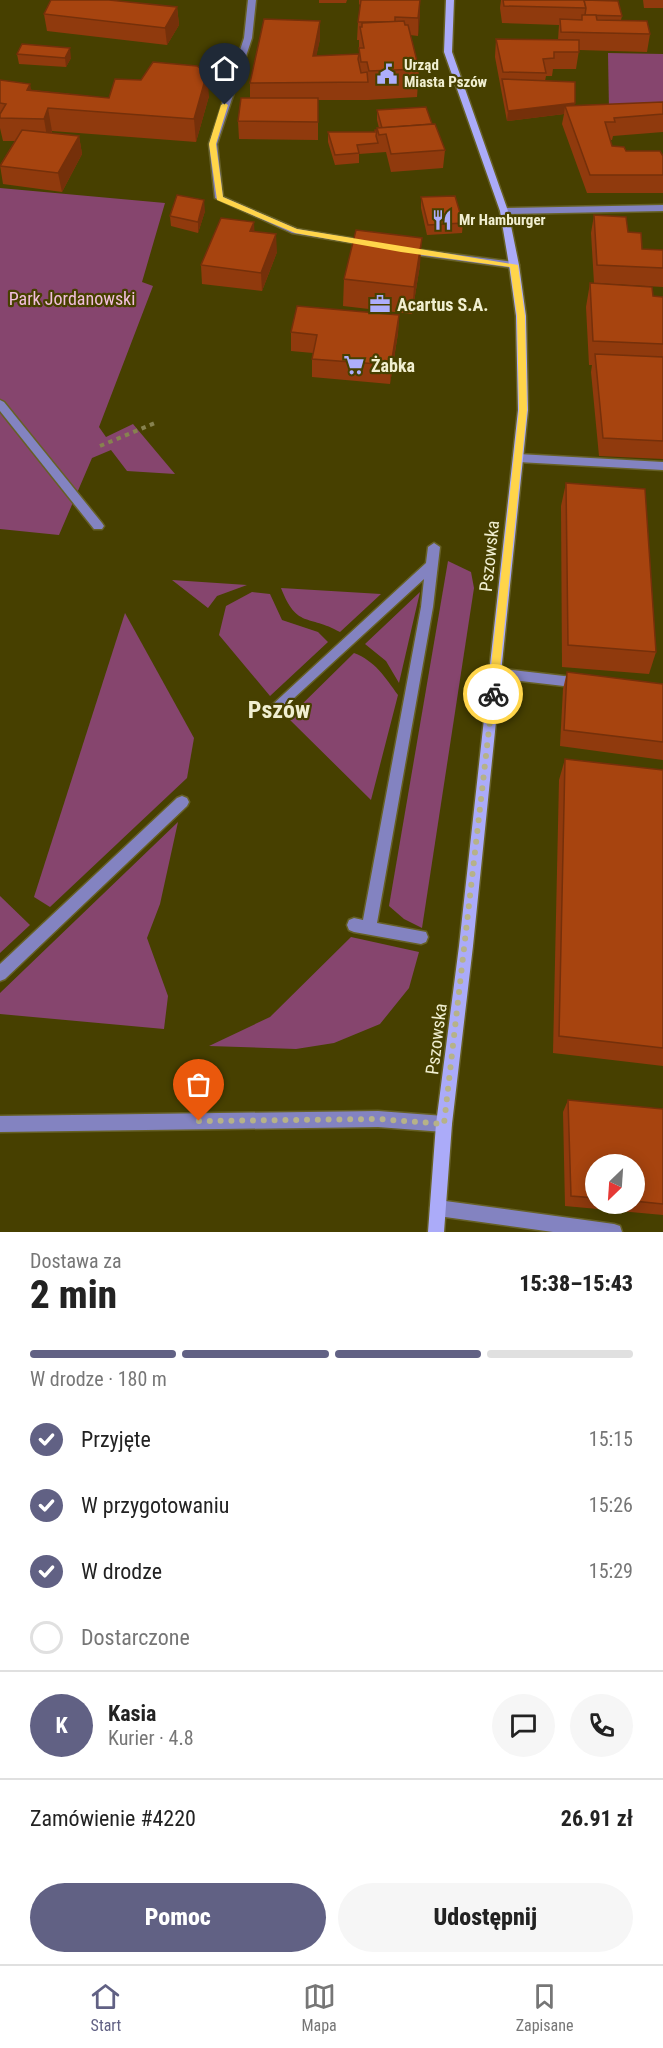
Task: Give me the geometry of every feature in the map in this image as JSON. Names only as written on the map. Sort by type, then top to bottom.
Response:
[{"type":"main road","name":"Pszowska","points":[[436,1232],[444,1124],[523,410],[521,316],[514,265],[504,211],[448,52],[450,0]]},
{"type":"street","points":[[252,0],[248,38],[213,144],[219,198],[295,231],[377,246]]},
{"type":"street","points":[[504,211],[663,208]]},
{"type":"street","points":[[401,250],[514,265]]},
{"type":"street","points":[[0,404],[98,526]]},
{"type":"street","points":[[518,458],[663,466]]},
{"type":"street","points":[[369,928],[427,607],[434,546]]},
{"type":"street","points":[[278,705],[432,565]]},
{"type":"street","points":[[495,673],[595,684]]},
{"type":"street","points":[[0,974],[182,802]]},
{"type":"street","points":[[354,925],[422,937]]},
{"type":"street","points":[[0,1124],[378,1119],[444,1124]]},
{"type":"street","points":[[438,1208],[614,1232]]},
{"type":"path","points":[[100,446],[155,423]]},
{"type":"green space","points":[[608,53],[663,54],[663,111],[609,110]]},
{"type":"green space","name":"Park Jordanowski","points":[[0,188],[165,203],[142,282],[153,286],[99,427],[106,437],[133,424],[175,474],[127,471],[111,450],[92,458],[59,535],[0,529]]},
{"type":"green space","points":[[448,561],[471,572],[474,588],[422,928],[404,919],[389,906]]},
{"type":"green space","points":[[172,580],[247,585],[217,596],[208,608]]},
{"type":"green space","points":[[281,588],[381,594],[340,632],[298,615],[292,610]]},
{"type":"green space","points":[[252,592],[270,594],[282,620],[318,632],[328,642],[270,696],[219,635],[226,606]]},
{"type":"green space","points":[[420,592],[399,683],[386,661],[365,644]]},
{"type":"green space","points":[[125,613],[194,738],[187,778],[50,907],[34,897]]},
{"type":"green space","points":[[354,653],[374,665],[398,695],[371,800],[288,718]]},
{"type":"green space","points":[[178,822],[160,904],[147,938],[168,996],[164,1029],[0,1014],[0,993]]},
{"type":"green space","points":[[0,896],[30,925],[0,953]]},
{"type":"green space","points":[[351,937],[419,952],[409,988],[380,1024],[334,1043],[296,1049],[209,1046],[270,1017]]},
{"type":"building","points":[[51,0],[109,0],[177,7],[165,28],[44,14]]},
{"type":"building","points":[[361,0],[420,0],[418,18],[395,17],[395,22],[358,22]]},
{"type":"building","points":[[503,0],[584,0],[586,8],[504,6]]},
{"type":"building","points":[[584,0],[618,1],[622,16],[585,15]]},
{"type":"building","points":[[582,15],[596,15],[597,20],[647,21],[650,34],[561,32],[560,19],[582,20]]},
{"type":"building","points":[[264,19],[320,21],[313,56],[359,54],[361,73],[367,72],[368,82],[250,83]]},
{"type":"building","points":[[404,21],[405,25],[408,25],[419,69],[369,71],[367,62],[361,62],[359,48],[364,48],[360,27],[362,23]]},
{"type":"building","points":[[496,39],[579,40],[579,52],[554,52],[554,58],[543,59],[546,73],[503,72]]},
{"type":"building","points":[[22,44],[70,48],[65,58],[17,54]]},
{"type":"building","points":[[153,62],[197,66],[207,73],[194,119],[48,108],[44,119],[0,118],[6,104],[0,103],[0,80],[30,84],[27,90],[109,98],[115,79],[141,80]]},
{"type":"building","points":[[502,79],[575,82],[575,103],[508,111]]},
{"type":"building","points":[[241,98],[318,98],[318,122],[238,121]]},
{"type":"building","points":[[663,102],[663,114],[614,118],[615,122],[605,122],[612,146],[624,147],[626,151],[660,151],[663,156],[663,175],[590,175],[565,106]]},
{"type":"building","points":[[426,107],[432,124],[382,128],[377,110]]},
{"type":"building","points":[[435,124],[445,150],[391,154],[386,134],[379,135],[377,128]]},
{"type":"building","points":[[22,130],[79,136],[58,173],[0,166]]},
{"type":"building","points":[[377,130],[378,143],[357,145],[359,153],[335,155],[328,132],[375,132]]},
{"type":"building","points":[[177,195],[204,200],[198,222],[170,216]]},
{"type":"building","points":[[455,196],[463,223],[428,225],[421,197]]},
{"type":"building","points":[[594,215],[626,217],[628,232],[641,233],[642,249],[663,250],[663,268],[597,265]]},
{"type":"building","points":[[221,218],[254,222],[250,231],[276,234],[261,273],[201,265]]},
{"type":"building","points":[[356,230],[422,238],[414,287],[344,279]]},
{"type":"building","points":[[590,283],[652,287],[653,296],[663,297],[663,344],[593,341]]},
{"type":"building","points":[[297,306],[399,315],[391,365],[312,359],[317,335],[291,332]]},
{"type":"building","points":[[595,354],[663,357],[663,441],[603,438]]},
{"type":"building","points":[[566,483],[645,489],[656,652],[568,645]]},
{"type":"building","points":[[567,672],[663,684],[663,742],[564,730]]},
{"type":"building","points":[[565,759],[663,770],[663,1048],[559,1036]]},
{"type":"building","points":[[568,1100],[663,1109],[663,1204],[645,1202],[645,1154],[585,1154],[585,1197],[571,1196]]},
{"type":"way so far","points":[[199,1121],[378,1119],[444,1124],[493,694]]},
{"type":"place","name":"Urząd Miasta Pszów","points":[[387,74]]},
{"type":"place","name":"Mr Hamburger","points":[[442,220]]},
{"type":"place","name":"Acartus S.A.","points":[[380,304]]},
{"type":"place","name":"Żabka","points":[[354,365]]},
{"type":"district","name":"Pszów","points":[[279,710]]},
{"type":"route","points":[[225,105],[213,144],[219,198],[295,231],[401,250],[514,265],[521,316],[523,410],[493,694]]}]
